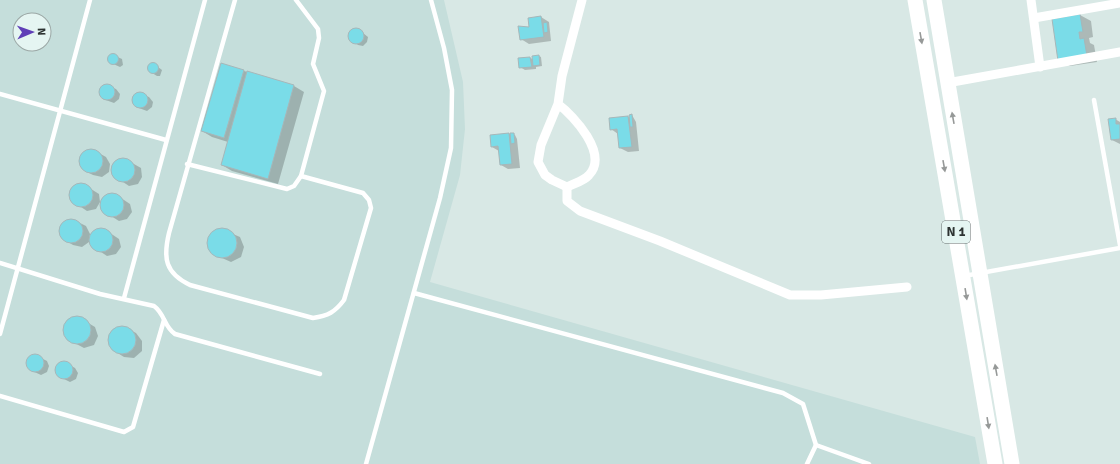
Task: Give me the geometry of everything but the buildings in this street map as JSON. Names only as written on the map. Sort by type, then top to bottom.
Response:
[{"type":"highway","name":"N 1","points":[[915,0],[995,464]]},
{"type":"highway","name":"N 1","points":[[934,0],[1012,464]]},
{"type":"street","points":[[558,104],[579,125],[590,142],[595,157],[594,167],[590,174],[583,180],[567,186],[552,180],[545,174],[538,162],[541,145],[558,104],[562,76],[582,0]]},
{"type":"street","points":[[1031,0],[1040,67]]},
{"type":"street","points":[[1034,18],[1090,4],[1120,2]]},
{"type":"street","points":[[947,83],[1120,52]]},
{"type":"street","points":[[567,186],[567,201],[580,210],[660,241],[790,295],[821,295],[908,287]]},
{"type":"lane","points":[[0,334],[90,0]]},
{"type":"lane","points":[[124,298],[205,0]]},
{"type":"lane","points":[[235,0],[187,164],[169,233],[166,252],[170,270],[177,279],[190,285],[313,318],[330,315],[344,300],[371,208],[369,200],[363,193],[301,176]]},
{"type":"lane","points":[[187,164],[287,189],[294,186],[301,176],[324,91],[313,64],[319,38],[318,29],[296,0]]},
{"type":"lane","points":[[366,464],[440,198],[451,148],[452,90],[444,48],[431,0]]},
{"type":"lane","points":[[0,94],[166,140]]},
{"type":"lane","points":[[1094,100],[1120,245]]},
{"type":"lane","points":[[963,276],[980,275],[1120,248]]},
{"type":"lane","points":[[0,263],[100,294],[124,298],[154,306],[161,311],[169,330],[175,334],[320,374]]},
{"type":"lane","points":[[414,293],[783,393],[803,404],[816,445],[807,464]]},
{"type":"lane","points":[[0,396],[124,432],[128,431],[133,427],[165,318]]},
{"type":"lane","points":[[816,445],[869,464]]},
{"type":"shaded area","points":[[0,0],[444,0],[463,82],[465,129],[460,175],[430,282],[975,437],[980,464],[0,464]]}]
